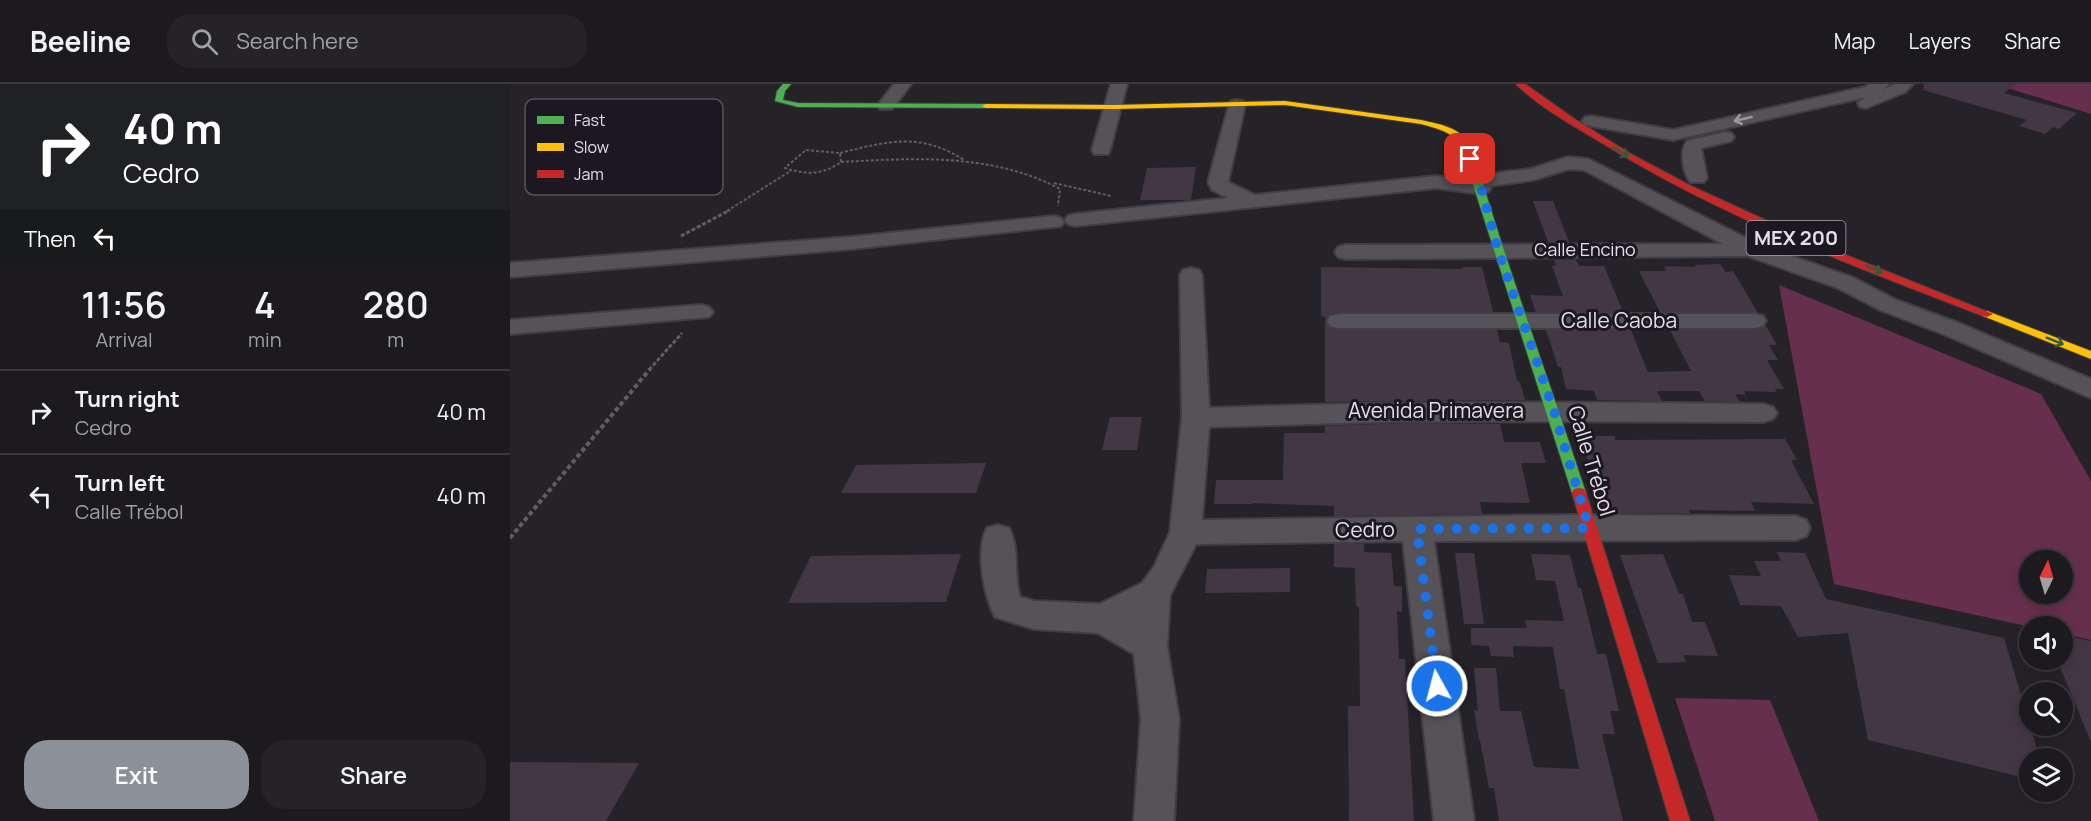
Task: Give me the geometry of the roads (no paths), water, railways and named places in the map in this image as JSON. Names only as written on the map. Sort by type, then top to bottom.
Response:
[{"type":"main road","points":[[787,84],[781,91],[779,101],[798,105],[1237,105]]},
{"type":"main road","name":"MEX 200","points":[[1520,84],[1537,98],[1616,149],[1754,219],[2091,355]]},
{"type":"main road","name":"MEX 200","points":[[1540,84],[1591,122],[1697,178],[1859,250],[2091,341]]},
{"type":"main road","name":"Calle Trébol","points":[[1237,105],[1285,103],[1421,122],[1440,127],[1461,137],[1480,184],[1498,250],[1554,411],[1680,821]]},
{"type":"street","points":[[886,105],[903,84]]},
{"type":"street","points":[[1101,150],[1119,84]]},
{"type":"street","points":[[1673,135],[1870,91],[1881,84]]},
{"type":"street","points":[[1591,122],[1673,135],[1693,145],[1871,102],[1905,84]]},
{"type":"street","points":[[1237,105],[1218,182],[1220,186],[1251,201]]},
{"type":"street","points":[[1693,145],[1691,151],[1697,178]]},
{"type":"street","points":[[510,270],[840,244],[1436,182],[1480,184],[1533,174],[1568,163],[1579,163],[1752,250],[1845,283],[1888,305],[1952,329],[2091,389]]},
{"type":"street","name":"Calle Encino","points":[[1346,252],[1752,250]]},
{"type":"street","points":[[1103,619],[1154,593],[1166,575],[1186,532],[1196,418],[1191,275]]},
{"type":"street","points":[[510,327],[701,312]]},
{"type":"street","name":"Calle Caoba","points":[[1339,321],[1754,321]]},
{"type":"street","name":"Avenida Primavera","points":[[1196,418],[1325,412],[1763,413]]},
{"type":"street","name":"Cedro","points":[[1186,532],[1795,528]]},
{"type":"street","points":[[1417,529],[1454,821]]},
{"type":"street","points":[[998,537],[1000,585],[1007,607],[1034,615],[1103,619],[1150,646]]},
{"type":"street","points":[[1154,593],[1150,646],[1160,719],[1154,821]]}]
